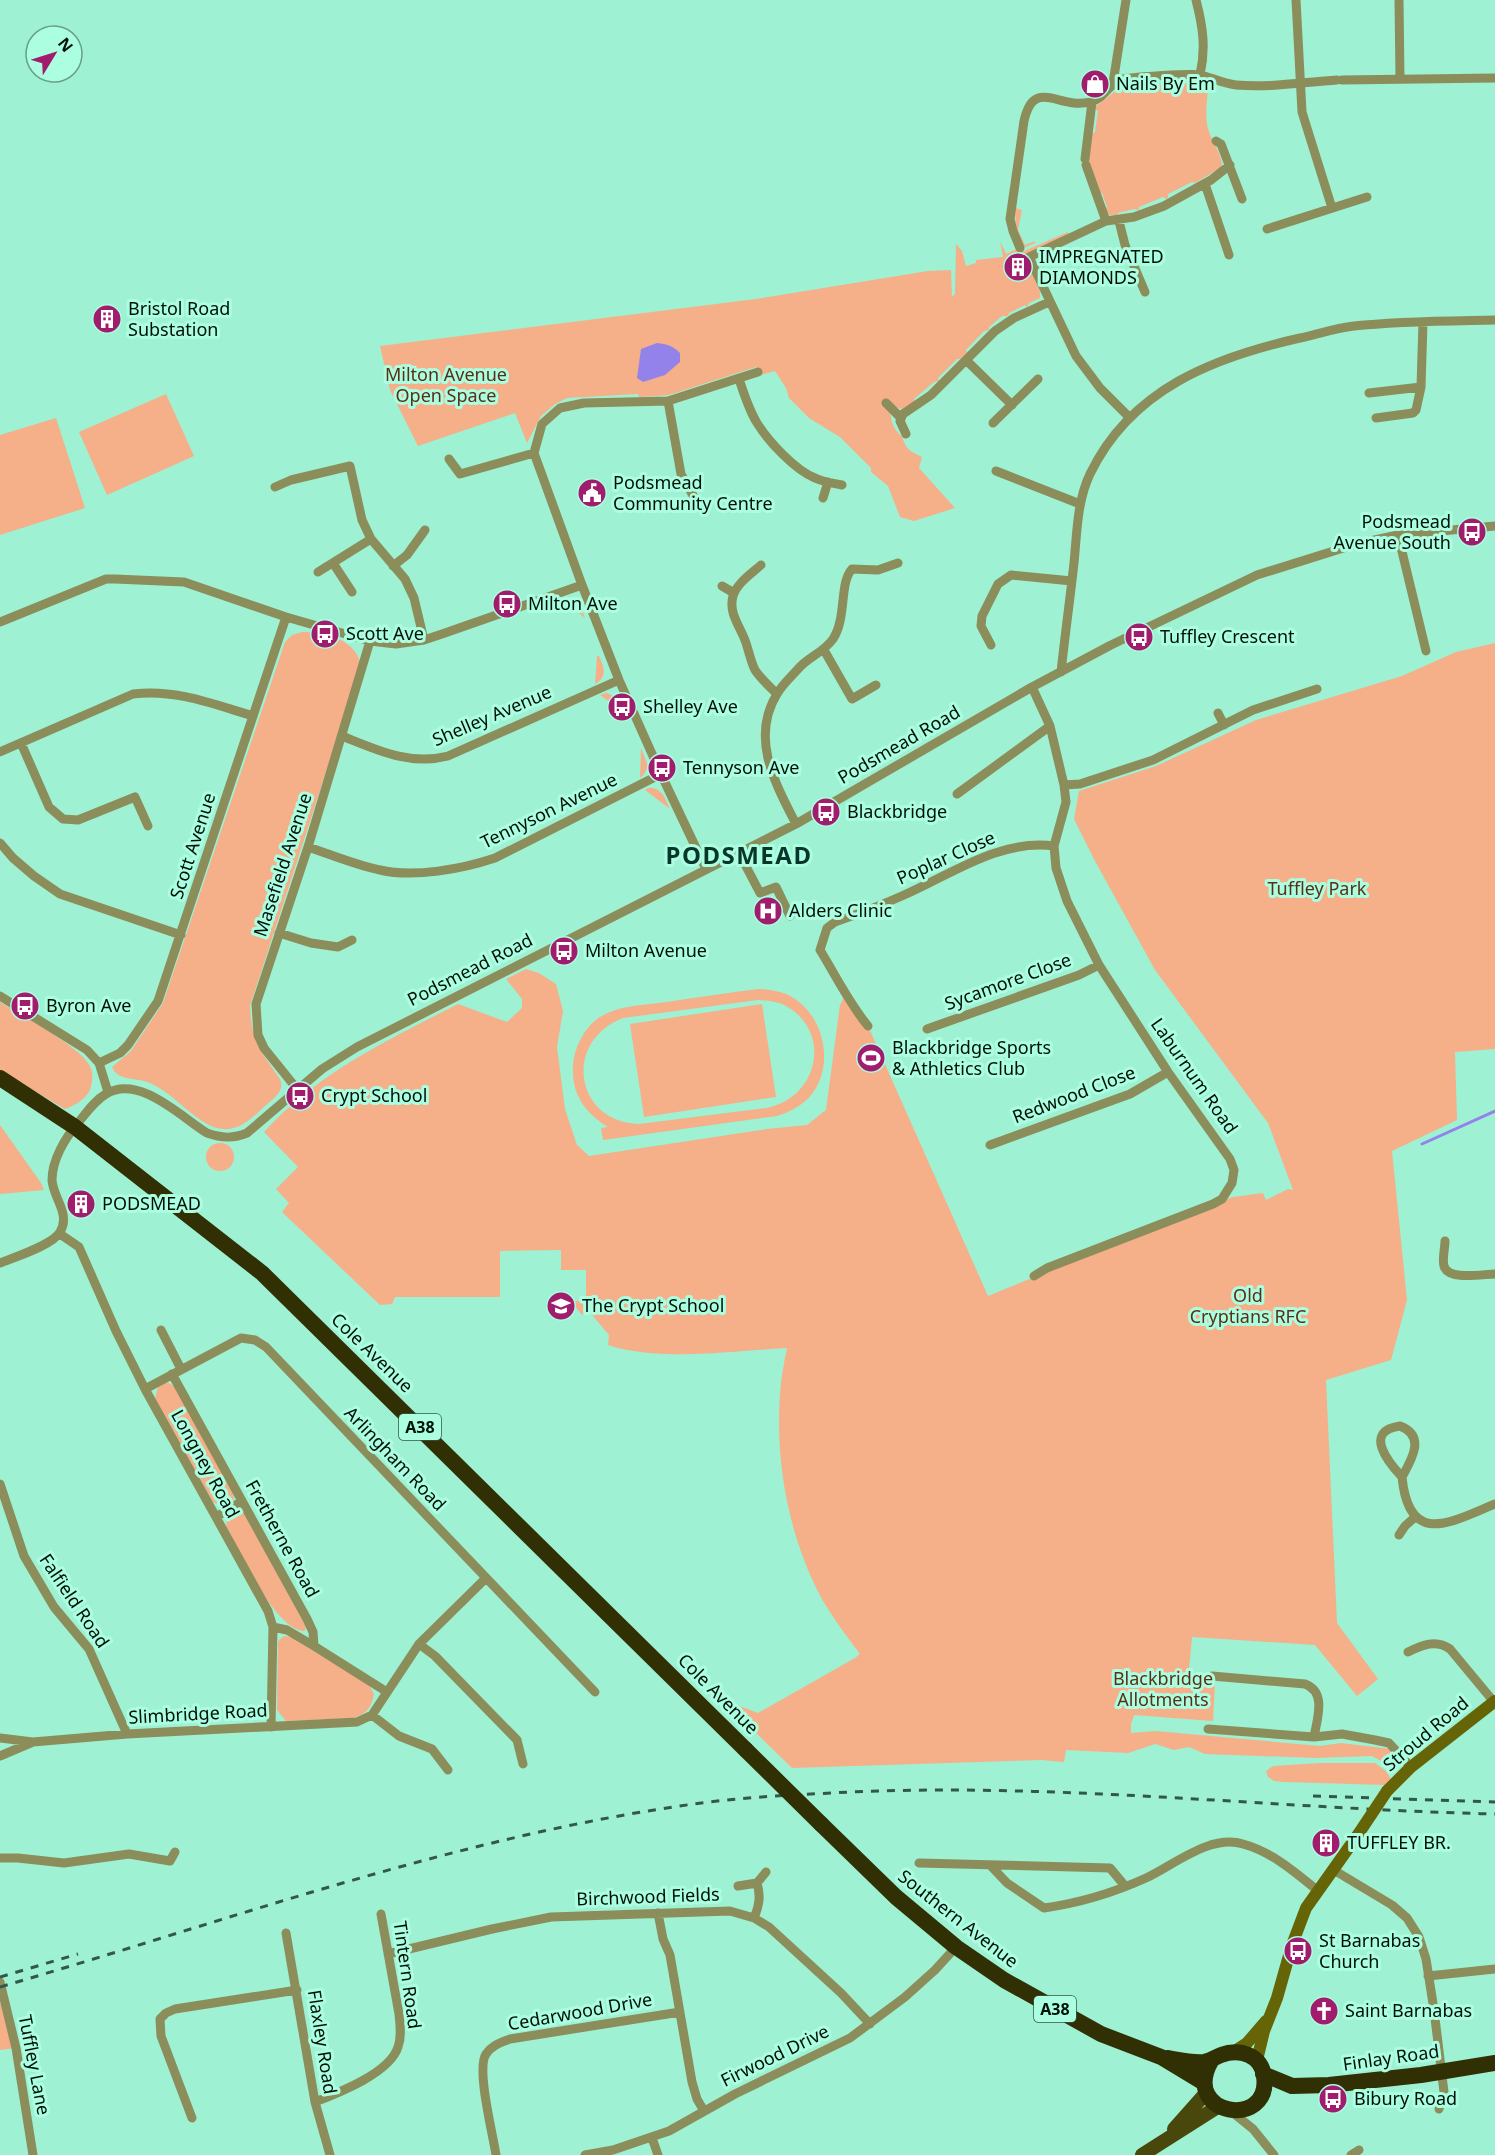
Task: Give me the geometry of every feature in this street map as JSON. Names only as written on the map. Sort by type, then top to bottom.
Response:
[{"type":"highway","name":"Cole Avenue","points":[[0,1078],[75,1126],[262,1273],[789,1792]]},
{"type":"highway","name":"Southern Avenue","points":[[789,1792],[879,1882],[956,1947],[1025,1993],[1101,2034],[1161,2057]]},
{"type":"highway","name":"A38","points":[[1161,2057],[1198,2062],[1210,2061],[1218,2056],[1232,2053]]},
{"type":"highway","points":[[1225,2109],[1250,2108],[1262,2093],[1264,2084],[1260,2067],[1248,2054],[1232,2053]]},
{"type":"highway","name":"A38","points":[[1161,2057],[1205,2088],[1225,2109]]},
{"type":"highway","points":[[1205,2088],[1204,2075],[1210,2061]]},
{"type":"highway","name":"Finlay Road","points":[[1262,2093],[1284,2090],[1292,2086],[1355,2084],[1495,2063]]},
{"type":"highway","name":"Finlay Road","points":[[1260,2067],[1292,2086]]},
{"type":"main road","name":"Stroud Road","points":[[1260,2067],[1269,2018],[1308,1902],[1387,1791],[1411,1767],[1495,1702]]},
{"type":"main road","name":"Stroud Road","points":[[1232,2053],[1247,2043],[1269,2018]]},
{"type":"main road","points":[[1160,2143],[1205,2088]]},
{"type":"main road","points":[[1142,2155],[1225,2109]]},
{"type":"street","points":[[1020,248],[1012,231],[1010,219],[1027,107],[1032,100],[1040,97],[1082,103],[1092,102],[1101,97],[1113,83],[1126,0]]},
{"type":"street","points":[[1197,0],[1202,24],[1204,55],[1200,75]]},
{"type":"street","points":[[1296,0],[1302,112],[1332,208]]},
{"type":"street","points":[[1399,0],[1400,80]]},
{"type":"street","points":[[1113,83],[1129,78],[1200,75],[1235,85],[1255,86],[1340,80],[1495,78]]},
{"type":"street","points":[[1092,102],[1086,162],[1106,221]]},
{"type":"street","points":[[1216,141],[1221,144],[1242,199]]},
{"type":"street","points":[[1129,417],[1084,368],[1071,349],[1029,257],[1106,221],[1119,220],[1155,210],[1205,184],[1230,165]]},
{"type":"street","points":[[1205,184],[1229,255]]},
{"type":"street","points":[[1268,229],[1367,197]]},
{"type":"street","points":[[1119,220],[1125,245],[1145,292]]},
{"type":"street","points":[[900,417],[931,395],[1005,323],[1049,302]]},
{"type":"street","points":[[1061,672],[1080,504],[1090,474],[1109,443],[1129,417],[1149,399],[1178,380],[1268,345],[1352,326],[1495,320]]},
{"type":"street","points":[[1376,418],[1413,413],[1416,410],[1421,387],[1423,322]]},
{"type":"street","points":[[966,360],[1011,405]]},
{"type":"street","points":[[706,869],[619,680],[534,453],[542,424],[560,408],[584,403],[668,401],[758,372]]},
{"type":"street","points":[[739,379],[747,403],[758,424],[798,469],[815,478],[842,485]]},
{"type":"street","points":[[993,423],[1038,379]]},
{"type":"street","points":[[1369,393],[1421,387]]},
{"type":"street","points":[[668,401],[681,474],[700,508]]},
{"type":"street","points":[[886,403],[900,417],[906,434]]},
{"type":"street","points":[[449,459],[460,474],[534,453]]},
{"type":"street","points":[[275,487],[291,480],[350,466],[357,504],[371,539],[405,579],[414,598],[424,640]]},
{"type":"street","points":[[996,471],[1080,504]]},
{"type":"street","points":[[823,498],[828,482]]},
{"type":"street","name":"Podsmead Road","points":[[108,1092],[121,1089],[141,1091],[152,1095],[207,1133],[236,1137],[247,1133],[297,1089],[335,1060],[385,1032],[796,824],[1032,687],[1111,645],[1257,575],[1356,544],[1398,535],[1495,526]]},
{"type":"street","points":[[393,566],[407,555],[425,530]]},
{"type":"street","points":[[1398,535],[1425,651]]},
{"type":"street","points":[[318,572],[371,539]]},
{"type":"street","points":[[333,563],[352,592]]},
{"type":"street","points":[[796,824],[771,773],[767,757],[764,732],[777,694],[800,666],[824,650],[833,638],[842,620],[847,575],[852,569],[878,570],[898,563]]},
{"type":"street","points":[[761,566],[741,583],[734,593],[733,616],[746,641],[754,667],[777,694]]},
{"type":"street","points":[[991,645],[981,626],[982,616],[998,584],[1004,578],[1011,575],[1072,581]]},
{"type":"street","points":[[0,622],[106,579],[184,582],[286,617],[370,641],[396,644],[424,640],[582,585]]},
{"type":"street","points":[[722,586],[734,593]]},
{"type":"street","name":"Scott Avenue","points":[[99,1063],[120,1053],[128,1045],[159,1000],[286,617]]},
{"type":"street","name":"Masefield Avenue","points":[[297,1089],[264,1048],[258,1035],[256,1004],[308,847],[370,641]]},
{"type":"street","points":[[824,650],[852,699],[876,686]]},
{"type":"street","name":"Shelley Avenue","points":[[342,736],[392,756],[412,760],[435,760],[619,680]]},
{"type":"street","name":"Laburnum Road","points":[[1032,687],[1050,726],[1064,785],[1066,802],[1054,846],[1056,868],[1067,901],[1100,965],[1168,1072],[1230,1159],[1234,1170],[1228,1190],[1222,1199],[1213,1204],[1058,1264],[1034,1276]]},
{"type":"street","points":[[1064,785],[1080,784],[1153,760],[1253,710],[1317,689]]},
{"type":"street","points":[[0,752],[126,697],[150,692],[181,695],[253,716]]},
{"type":"street","points":[[1218,713],[1224,725]]},
{"type":"street","points":[[957,794],[1050,726]]},
{"type":"street","points":[[21,743],[49,807],[63,819],[78,820],[135,797],[148,826]]},
{"type":"street","name":"Tennyson Avenue","points":[[308,847],[381,871],[420,872],[468,867],[495,858],[661,774]]},
{"type":"street","points":[[0,843],[34,876],[60,894],[181,935]]},
{"type":"street","name":"Poplar Close","points":[[868,1026],[855,1010],[820,950],[827,928],[835,922],[909,893],[988,854],[1044,844],[1054,846]]},
{"type":"street","points":[[739,853],[760,892],[776,887],[790,916]]},
{"type":"street","points":[[279,933],[310,943],[338,947],[352,940]]},
{"type":"street","name":"Sycamore Close","points":[[927,1029],[1100,965]]},
{"type":"street","points":[[0,996],[87,1050],[99,1063],[108,1092],[92,1105],[75,1126],[53,1167],[52,1183],[63,1210],[64,1224],[60,1234],[52,1241],[0,1263]]},
{"type":"street","name":"Redwood Close","points":[[990,1145],[1130,1094],[1168,1072]]},
{"type":"street","name":"Longney Road","points":[[60,1234],[79,1247],[116,1331],[145,1389],[268,1611],[273,1628],[271,1727]]},
{"type":"street","points":[[1445,1241],[1444,1266],[1448,1272],[1454,1275],[1495,1274]]},
{"type":"street","points":[[161,1330],[181,1369]]},
{"type":"street","name":"Arlingham Road","points":[[145,1389],[241,1338],[255,1340],[266,1347],[595,1692]]},
{"type":"street","name":"Fretherne Road","points":[[172,1374],[307,1619],[313,1632],[314,1646]]},
{"type":"street","points":[[1402,1477],[1411,1461],[1415,1438],[1409,1430],[1400,1426],[1392,1427],[1385,1432],[1380,1442],[1383,1452],[1402,1477],[1404,1494],[1409,1509],[1415,1517],[1424,1523],[1448,1524],[1495,1504]]},
{"type":"street","name":"Falfield Road","points":[[0,1484],[24,1556],[54,1606],[89,1649],[127,1734]]},
{"type":"street","points":[[216,1517],[242,1502]]},
{"type":"street","points":[[1399,1535],[1415,1517]]},
{"type":"street","points":[[448,1770],[432,1749],[399,1736],[369,1717],[419,1644],[486,1578]]},
{"type":"street","points":[[273,1628],[287,1630],[387,1692]]},
{"type":"street","points":[[419,1644],[435,1656],[517,1740],[523,1764]]},
{"type":"street","points":[[1408,1652],[1420,1646],[1444,1644],[1495,1702]]},
{"type":"street","points":[[1212,1676],[1305,1684],[1316,1689],[1319,1700],[1314,1737]]},
{"type":"street","name":"Slimbridge Road","points":[[0,1738],[33,1742],[127,1734],[357,1722],[369,1717]]},
{"type":"street","points":[[1208,1729],[1314,1737],[1342,1734],[1389,1743],[1411,1767]]},
{"type":"street","name":"Slimbridge Road","points":[[0,1756],[33,1742]]},
{"type":"street","points":[[990,1865],[1007,1883],[1044,1908],[1100,1897],[1146,1878],[1192,1852],[1217,1844],[1241,1843],[1274,1857],[1317,1890]]},
{"type":"street","points":[[0,1858],[64,1863],[129,1854],[172,1861]]},
{"type":"street","points":[[918,1863],[1110,1868],[1125,1886]]},
{"type":"street","points":[[1332,1869],[1392,1905],[1407,1918],[1423,1946],[1442,2071],[1444,2092],[1439,2109]]},
{"type":"street","points":[[738,1886],[757,1883],[766,1872]]},
{"type":"street","points":[[754,1918],[759,1906],[760,1891],[757,1883]]},
{"type":"street","name":"Birchwood Fields","points":[[388,1954],[551,1917],[730,1911],[754,1918],[779,1936],[841,1993],[870,2024]]},
{"type":"street","points":[[658,1913],[663,1939],[670,1955],[692,2082],[697,2099],[704,2111]]},
{"type":"street","name":"Tintern Road","points":[[315,2102],[344,2091],[375,2071],[391,2060],[398,2048],[401,2031],[399,2014],[381,1914]]},
{"type":"street","name":"Flaxley Road","points":[[286,1933],[315,2102],[330,2155]]},
{"type":"street","name":"Firwood Drive","points":[[585,2155],[613,2150],[678,2127],[735,2094],[850,2038],[919,1985],[956,1947]]},
{"type":"street","points":[[1428,1976],[1495,1969]]},
{"type":"street","name":"Tuffley Lane","points":[[0,1982],[16,2048],[33,2155]]},
{"type":"street","points":[[192,2118],[161,2036],[160,2019],[175,2009],[297,1990]]},
{"type":"street","name":"Cedarwood Drive","points":[[496,2155],[481,2069],[486,2055],[495,2044],[510,2039],[680,2012]]},
{"type":"street","points":[[1250,2108],[1253,2129]]},
{"type":"street","points":[[1225,2109],[1253,2129],[1274,2155]]},
{"type":"street","points":[[652,2138],[658,2155]]},
{"type":"green space","points":[[1174,81],[1179,84],[1202,82],[1208,88],[1207,121],[1209,132],[1219,152],[1222,164],[1220,168],[1195,183],[1192,182],[1168,194],[1168,198],[1163,197],[1139,207],[1139,210],[1118,213],[1117,216],[1106,214],[1107,207],[1102,193],[1098,192],[1084,164],[1092,134],[1095,132],[1098,111],[1095,109],[1096,106],[1122,84],[1124,87],[1141,86],[1145,83],[1147,86],[1173,84]]},
{"type":"green space","name":"Milton Avenue Open Space","points":[[1015,208],[1022,210],[1018,230],[1025,245],[1035,241],[1021,249],[1022,252],[1068,232],[1069,235],[1024,255],[1040,292],[1040,298],[1029,303],[1027,307],[1025,305],[1009,313],[1008,316],[1002,316],[966,350],[967,353],[957,359],[938,378],[939,381],[934,382],[914,399],[915,402],[902,409],[882,404],[891,415],[894,427],[902,436],[907,447],[922,457],[919,468],[955,508],[914,521],[900,517],[888,486],[871,472],[871,468],[840,437],[809,418],[789,398],[786,388],[775,371],[761,375],[756,367],[669,395],[639,397],[638,394],[567,398],[555,404],[541,416],[527,443],[515,413],[418,446],[390,390],[380,346],[756,299],[928,271],[951,270],[952,297],[955,294],[956,244],[962,251],[966,266],[976,263],[976,260],[1003,257],[1000,241],[1006,254],[1023,246],[1016,230]]},
{"type":"green space","points":[[166,394],[194,456],[107,495],[79,432]]},
{"type":"green space","points":[[56,418],[85,508],[0,535],[0,435]]},
{"type":"green space","points":[[572,599],[579,603],[585,618],[564,601]]},
{"type":"green space","points":[[302,632],[328,635],[344,642],[357,654],[360,662],[250,1006],[255,1038],[262,1053],[280,1079],[281,1087],[276,1097],[247,1122],[236,1128],[223,1129],[203,1122],[155,1085],[121,1076],[112,1067],[131,1051],[163,1003],[285,642],[292,635]]},
{"type":"green space","points":[[1495,643],[1495,1049],[1455,1052],[1457,1120],[1392,1151],[1407,1300],[1391,1360],[1326,1380],[1337,1623],[1378,1679],[1357,1696],[1315,1645],[1192,1637],[1188,1680],[1215,1683],[1213,1721],[1134,1715],[1131,1724],[1131,1733],[1156,1731],[1320,1746],[1341,1743],[1391,1749],[1396,1754],[1399,1764],[1392,1767],[1372,1756],[1315,1758],[1205,1754],[1189,1747],[1174,1750],[1155,1744],[1128,1753],[1066,1750],[1064,1762],[1041,1760],[792,1768],[750,1727],[734,1704],[758,1713],[860,1654],[823,1601],[811,1577],[793,1527],[782,1474],[779,1420],[780,1393],[787,1348],[673,1354],[628,1350],[608,1345],[609,1335],[588,1310],[582,1315],[571,1301],[586,1301],[586,1270],[561,1270],[561,1250],[500,1251],[500,1297],[395,1297],[392,1304],[380,1305],[282,1212],[289,1203],[276,1189],[298,1167],[264,1132],[285,1111],[307,1092],[355,1059],[458,1004],[507,1022],[522,1008],[522,999],[506,979],[526,969],[539,973],[556,984],[563,1011],[557,1047],[565,1109],[577,1145],[589,1156],[807,1125],[826,1110],[840,1005],[846,993],[868,1026],[988,1296],[1233,1197],[1263,1193],[1266,1200],[1288,1189],[1293,1190],[1268,1123],[1155,970],[1095,861],[1074,819],[1079,791],[1156,766],[1256,720],[1402,676],[1456,652]]},
{"type":"green space","points":[[597,656],[601,660],[604,672],[602,678],[595,684]]},
{"type":"green space","points":[[607,693],[617,698],[624,712],[600,695]]},
{"type":"green space","points":[[641,748],[648,766],[640,778]]},
{"type":"green space","points":[[648,788],[660,791],[670,809],[645,790]]},
{"type":"green space","points":[[758,989],[790,996],[802,1004],[818,1027],[824,1055],[823,1069],[819,1082],[808,1098],[796,1108],[777,1116],[603,1140],[601,1128],[608,1127],[588,1111],[579,1097],[574,1081],[574,1057],[588,1027],[600,1017],[624,1008]],"holes":[[[758,1000],[783,1004],[801,1017],[810,1032],[814,1047],[813,1063],[808,1079],[798,1092],[784,1102],[766,1108],[639,1124],[617,1120],[601,1110],[590,1096],[584,1079],[584,1062],[591,1044],[604,1029],[623,1018]]]},
{"type":"green space","points":[[0,1002],[72,1047],[88,1063],[92,1073],[92,1083],[83,1099],[65,1109],[0,1071]]},
{"type":"green space","points":[[762,1004],[776,1097],[644,1117],[630,1024]]},
{"type":"green space","points":[[0,1125],[41,1183],[44,1190],[0,1194]]},
{"type":"green space","points":[[220,1143],[230,1147],[234,1157],[230,1167],[220,1171],[210,1167],[206,1157],[210,1147]]},
{"type":"green space","points":[[167,1382],[175,1387],[233,1494],[234,1500],[229,1503],[221,1505],[213,1502],[155,1399],[158,1387]]},
{"type":"green space","points":[[236,1510],[244,1513],[306,1626],[305,1631],[294,1628],[282,1618],[249,1570],[226,1526],[227,1516]]},
{"type":"green space","points":[[284,1636],[291,1637],[369,1685],[374,1694],[368,1710],[353,1718],[286,1721],[277,1710],[278,1643]]},
{"type":"green space","points":[[1375,1763],[1386,1771],[1391,1779],[1386,1785],[1285,1782],[1274,1781],[1268,1777],[1266,1771],[1273,1766]]},
{"type":"green space","points":[[5,2002],[16,2048],[0,2050],[0,2003]]},
{"type":"shaded area","points":[[657,343],[670,346],[680,353],[680,362],[665,375],[643,382],[637,378],[641,349]]},
{"type":"waterway","points":[[1422,1144],[1495,1111]]},
{"type":"railway","points":[[0,1987],[440,1856],[529,1834],[618,1816],[709,1802],[831,1793],[914,1790],[997,1791],[1080,1793],[1495,1814]]},
{"type":"railway","points":[[1313,1796],[1495,1802]]},
{"type":"railway","points":[[0,1977],[78,1954]]},
{"type":"place","name":"Nails By Em","points":[[1095,84]]},
{"type":"place","name":"IMPREGNATED DIAMONDS","points":[[1018,267]]},
{"type":"place","name":"Bristol Road Substation","points":[[107,319]]},
{"type":"place","name":"Podsmead Community Centre","points":[[592,493]]},
{"type":"place","name":"Podsmead Avenue South","points":[[1472,532]]},
{"type":"place","name":"Milton Ave","points":[[507,604]]},
{"type":"place","name":"Scott Ave","points":[[325,634]]},
{"type":"place","name":"Tuffley Crescent","points":[[1139,637]]},
{"type":"place","name":"Shelley Ave","points":[[622,707]]},
{"type":"place","name":"Tennyson Ave","points":[[662,768]]},
{"type":"place","name":"Blackbridge","points":[[826,812]]},
{"type":"place","name":"Alders Clinic","points":[[768,911]]},
{"type":"place","name":"Milton Avenue","points":[[564,951]]},
{"type":"place","name":"Byron Ave","points":[[25,1006]]},
{"type":"place","name":"Blackbridge Sports & Athletics Club","points":[[871,1058]]},
{"type":"place","name":"Crypt School","points":[[300,1096]]},
{"type":"place","name":"PODSMEAD","points":[[81,1204]]},
{"type":"place","name":"The Crypt School","points":[[561,1306]]},
{"type":"place","name":"TUFFLEY BR.","points":[[1326,1843]]},
{"type":"place","name":"St Barnabas Church","points":[[1298,1951]]},
{"type":"place","name":"Saint Barnabas","points":[[1324,2011]]},
{"type":"place","name":"Bibury Road","points":[[1333,2099]]},
{"type":"district","name":"PODSMEAD","points":[[739,856]]},
{"type":"park label","name":"Tuffley Park","points":[[1317,889]]},
{"type":"park label","name":"Old Cryptians RFC","points":[[1248,1306]]},
{"type":"park label","name":"Blackbridge Allotments","points":[[1163,1689]]}]
